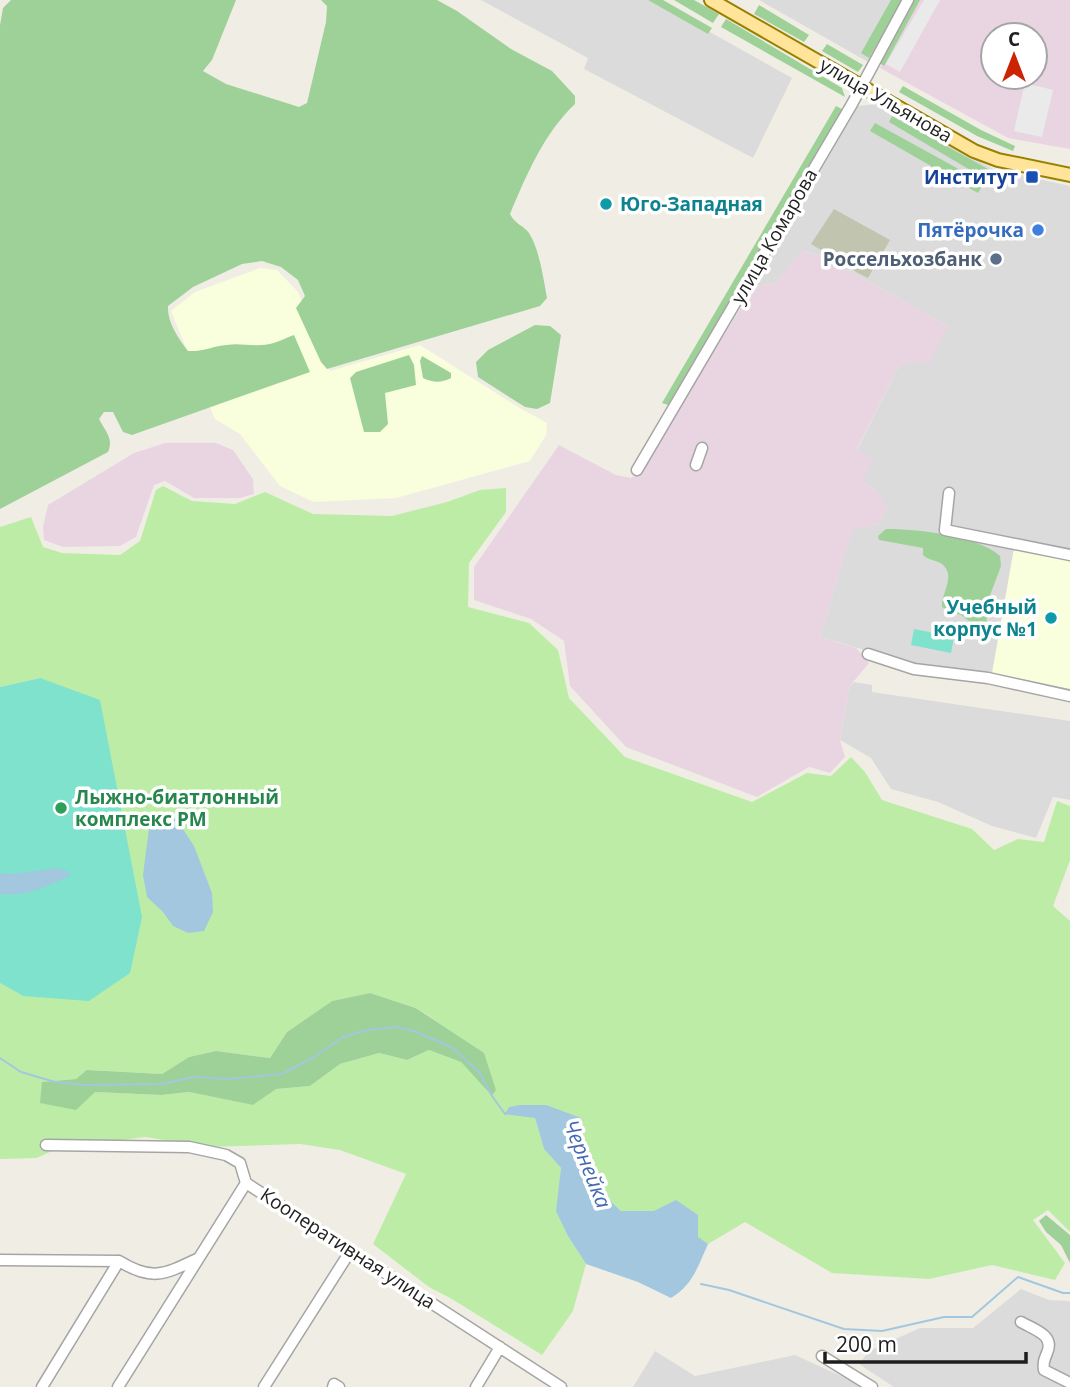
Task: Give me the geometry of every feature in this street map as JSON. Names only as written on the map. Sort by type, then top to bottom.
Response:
[{"type":"main road","name":"улица Ульянова","points":[[711,0],[986,157],[1070,175]]},
{"type":"street","name":"улица Комарова","points":[[637,470],[862,86],[908,0]]},
{"type":"street","points":[[696,465],[702,448]]},
{"type":"street","points":[[949,493],[946,530],[1070,555]]},
{"type":"street","points":[[867,654],[914,669],[988,678],[1070,696]]},
{"type":"street","name":"Кооперативная улица","points":[[46,1145],[188,1147],[226,1155],[240,1163],[246,1183],[561,1387]]},
{"type":"street","points":[[118,1387],[246,1183]]},
{"type":"street","points":[[264,1387],[351,1250]]},
{"type":"street","points":[[0,1260],[119,1261],[133,1270],[151,1275],[167,1273],[200,1258]]},
{"type":"street","points":[[42,1387],[119,1261]]},
{"type":"street","points":[[1021,1322],[1049,1340],[1051,1346],[1043,1365],[1044,1370],[1070,1383]]},
{"type":"street","points":[[476,1387],[500,1347]]},
{"type":"street","points":[[822,1356],[872,1387]]},
{"type":"street","points":[[333,1387],[334,1384],[339,1387]]},
{"type":"shaded area","points":[[481,0],[653,0],[792,78],[753,158],[584,69],[588,58]]},
{"type":"shaded area","points":[[759,0],[903,0],[868,62]]},
{"type":"shaded area","points":[[918,0],[1070,0],[1070,149],[1008,138],[880,68]]},
{"type":"shaded area","points":[[924,0],[940,0],[900,72],[886,64]]},
{"type":"shaded area","points":[[1053,90],[1042,137],[1014,131],[1023,91]]},
{"type":"shaded area","points":[[877,104],[993,169],[1070,186],[1070,691],[989,674],[916,665],[820,637],[852,529],[880,524],[879,494],[863,481],[857,450],[899,365],[948,326],[822,256],[803,251],[776,283],[754,286],[858,106]]},
{"type":"shaded area","points":[[834,209],[890,240],[868,278],[811,244]]},
{"type":"shaded area","points":[[802,251],[822,256],[948,326],[931,361],[899,365],[857,449],[872,462],[863,481],[879,494],[887,508],[880,524],[852,530],[820,637],[856,648],[869,663],[849,687],[840,740],[845,757],[830,773],[809,767],[757,797],[626,747],[570,686],[564,641],[531,619],[474,600],[474,567],[559,445],[616,475],[631,478],[641,471],[754,286],[776,283]]},
{"type":"shaded area","points":[[260,268],[277,270],[298,292],[330,371],[420,345],[547,423],[546,435],[530,461],[396,498],[314,502],[280,486],[240,434],[215,419],[171,311],[195,292]]},
{"type":"shaded area","points":[[165,443],[216,443],[233,450],[253,479],[254,494],[240,498],[194,498],[165,481],[154,485],[136,537],[120,546],[63,547],[44,540],[43,527],[48,505],[134,453]]},
{"type":"shaded area","points":[[1014,548],[1070,558],[1070,689],[992,673]]},
{"type":"shaded area","points":[[914,629],[954,637],[951,653],[911,645]]},
{"type":"shaded area","name":"Лыжно-биатлонный комплекс РМ","points":[[40,678],[100,700],[142,917],[130,973],[89,1001],[23,996],[0,983],[0,687]]},
{"type":"shaded area","points":[[854,682],[872,685],[872,692],[1070,721],[1070,800],[1053,797],[1036,838],[992,826],[938,802],[891,789],[871,758],[840,740],[849,687]]},
{"type":"shaded area","points":[[1021,1289],[1049,1300],[1070,1301],[1070,1387],[894,1387],[859,1364],[869,1351],[920,1328],[973,1328]]},
{"type":"shaded area","points":[[655,1351],[695,1376],[795,1355],[865,1387],[633,1387]]},
{"type":"green space","points":[[11,0],[236,0],[212,60],[203,71],[226,84],[299,107],[307,103],[326,22],[327,6],[321,0],[437,0],[457,11],[511,49],[552,71],[575,96],[575,104],[554,128],[537,156],[510,214],[527,230],[533,240],[541,264],[547,298],[540,306],[327,369],[321,362],[296,308],[305,296],[298,280],[281,267],[262,261],[242,264],[193,287],[168,306],[169,318],[177,335],[188,351],[193,351],[231,344],[265,345],[294,335],[310,372],[132,435],[123,432],[113,412],[104,412],[99,419],[109,439],[108,452],[0,509],[0,25],[3,8]]},
{"type":"green space","points":[[648,0],[663,0],[712,28],[708,34]]},
{"type":"green space","points":[[674,0],[694,0],[719,14],[713,23]]},
{"type":"green space","points":[[891,0],[903,0],[869,58],[861,53]]},
{"type":"green space","points":[[912,0],[920,0],[884,66],[878,62]]},
{"type":"green space","points":[[759,5],[809,35],[804,42],[754,14]]},
{"type":"green space","points":[[726,19],[842,88],[845,97],[721,27]]},
{"type":"green space","points":[[827,44],[863,65],[858,72],[822,51]]},
{"type":"green space","points":[[903,86],[1015,146],[1013,151],[977,136],[899,92]]},
{"type":"green space","points":[[836,106],[844,110],[668,405],[662,403]]},
{"type":"green space","points":[[892,116],[988,169],[982,177],[889,122]]},
{"type":"green space","points":[[875,123],[984,183],[978,193],[870,131]]},
{"type":"green space","points":[[535,325],[550,326],[561,335],[550,403],[537,409],[525,407],[478,377],[476,362],[488,350]]},
{"type":"green space","points":[[409,355],[414,365],[416,385],[385,393],[388,424],[380,432],[364,432],[350,378],[356,372]]},
{"type":"green space","points":[[422,356],[451,373],[451,378],[437,382],[423,378],[420,361]]},
{"type":"green space","points":[[163,486],[192,501],[235,504],[265,492],[313,514],[392,516],[447,502],[480,490],[506,488],[506,512],[469,563],[468,607],[529,623],[558,650],[569,698],[625,757],[752,802],[807,773],[831,776],[851,757],[865,772],[882,800],[972,829],[994,850],[1018,839],[1044,842],[1057,801],[1070,806],[1070,860],[1053,906],[1070,921],[1070,1232],[1048,1210],[1033,1220],[1065,1263],[1055,1280],[992,1265],[929,1279],[832,1273],[745,1222],[708,1244],[654,1211],[621,1211],[601,1192],[586,1152],[580,1118],[535,1118],[544,1149],[561,1168],[560,1185],[568,1236],[586,1264],[573,1311],[542,1355],[429,1287],[373,1244],[406,1174],[340,1150],[300,1144],[209,1147],[145,1137],[56,1149],[37,1158],[0,1159],[0,983],[23,996],[40,678],[0,687],[0,527],[31,517],[43,547],[62,553],[120,555],[140,541],[156,490]],"holes":[[[370,993],[417,1008],[483,1053],[496,1090],[492,1096],[461,1062],[429,1050],[407,1060],[379,1053],[340,1064],[310,1086],[275,1089],[253,1105],[189,1092],[161,1095],[95,1092],[43,1082],[76,1079],[88,1070],[162,1074],[189,1057],[216,1051],[270,1058],[287,1032],[332,1001]]]},
{"type":"green space","points":[[886,529],[913,530],[962,538],[1000,556],[1001,566],[989,598],[986,625],[977,627],[961,615],[942,607],[948,580],[947,570],[923,555],[923,548],[879,540],[878,536]]},
{"type":"green space","points":[[370,993],[416,1008],[484,1053],[496,1090],[492,1096],[461,1062],[429,1050],[407,1060],[379,1053],[340,1064],[310,1086],[276,1089],[253,1105],[189,1092],[161,1095],[95,1092],[76,1110],[40,1103],[42,1082],[76,1079],[87,1070],[162,1074],[189,1057],[216,1051],[270,1058],[287,1032],[332,1001]]},
{"type":"green space","points":[[1046,1215],[1070,1235],[1070,1263],[1061,1245],[1046,1232],[1039,1221]]},
{"type":"water","points":[[168,814],[177,820],[194,846],[212,893],[213,912],[204,931],[188,933],[173,926],[147,897],[143,875],[149,828]]},
{"type":"water","points":[[58,868],[69,872],[70,876],[28,892],[0,894],[0,873],[13,874]]},
{"type":"water","name":"Чернейка","points":[[546,1105],[581,1118],[586,1152],[601,1192],[621,1211],[654,1211],[676,1200],[698,1215],[698,1237],[708,1244],[685,1287],[671,1298],[638,1282],[586,1264],[556,1211],[561,1168],[544,1149],[535,1118],[505,1114],[509,1107]]},
{"type":"waterway","points":[[0,1058],[21,1072],[55,1082],[84,1085],[162,1084],[194,1077],[229,1079],[282,1074],[343,1037],[368,1030],[397,1027],[414,1031],[453,1048],[479,1072],[492,1096],[505,1114],[507,1113]]},
{"type":"waterway","points":[[701,1284],[729,1290],[844,1329],[882,1331],[944,1317],[972,1317],[1018,1277],[1070,1293]]},
{"type":"place","name":"Институт","points":[[1032,177]]},
{"type":"place","name":"Юго-Западная","points":[[606,204]]},
{"type":"place","name":"Пятёрочка","points":[[1038,230]]},
{"type":"place","name":"Россельхозбанк","points":[[996,259]]},
{"type":"place","name":"Учебный корпус №1","points":[[1051,618]]},
{"type":"place","name":"Лыжно-биатлонный комплекс РМ","points":[[61,808]]}]
